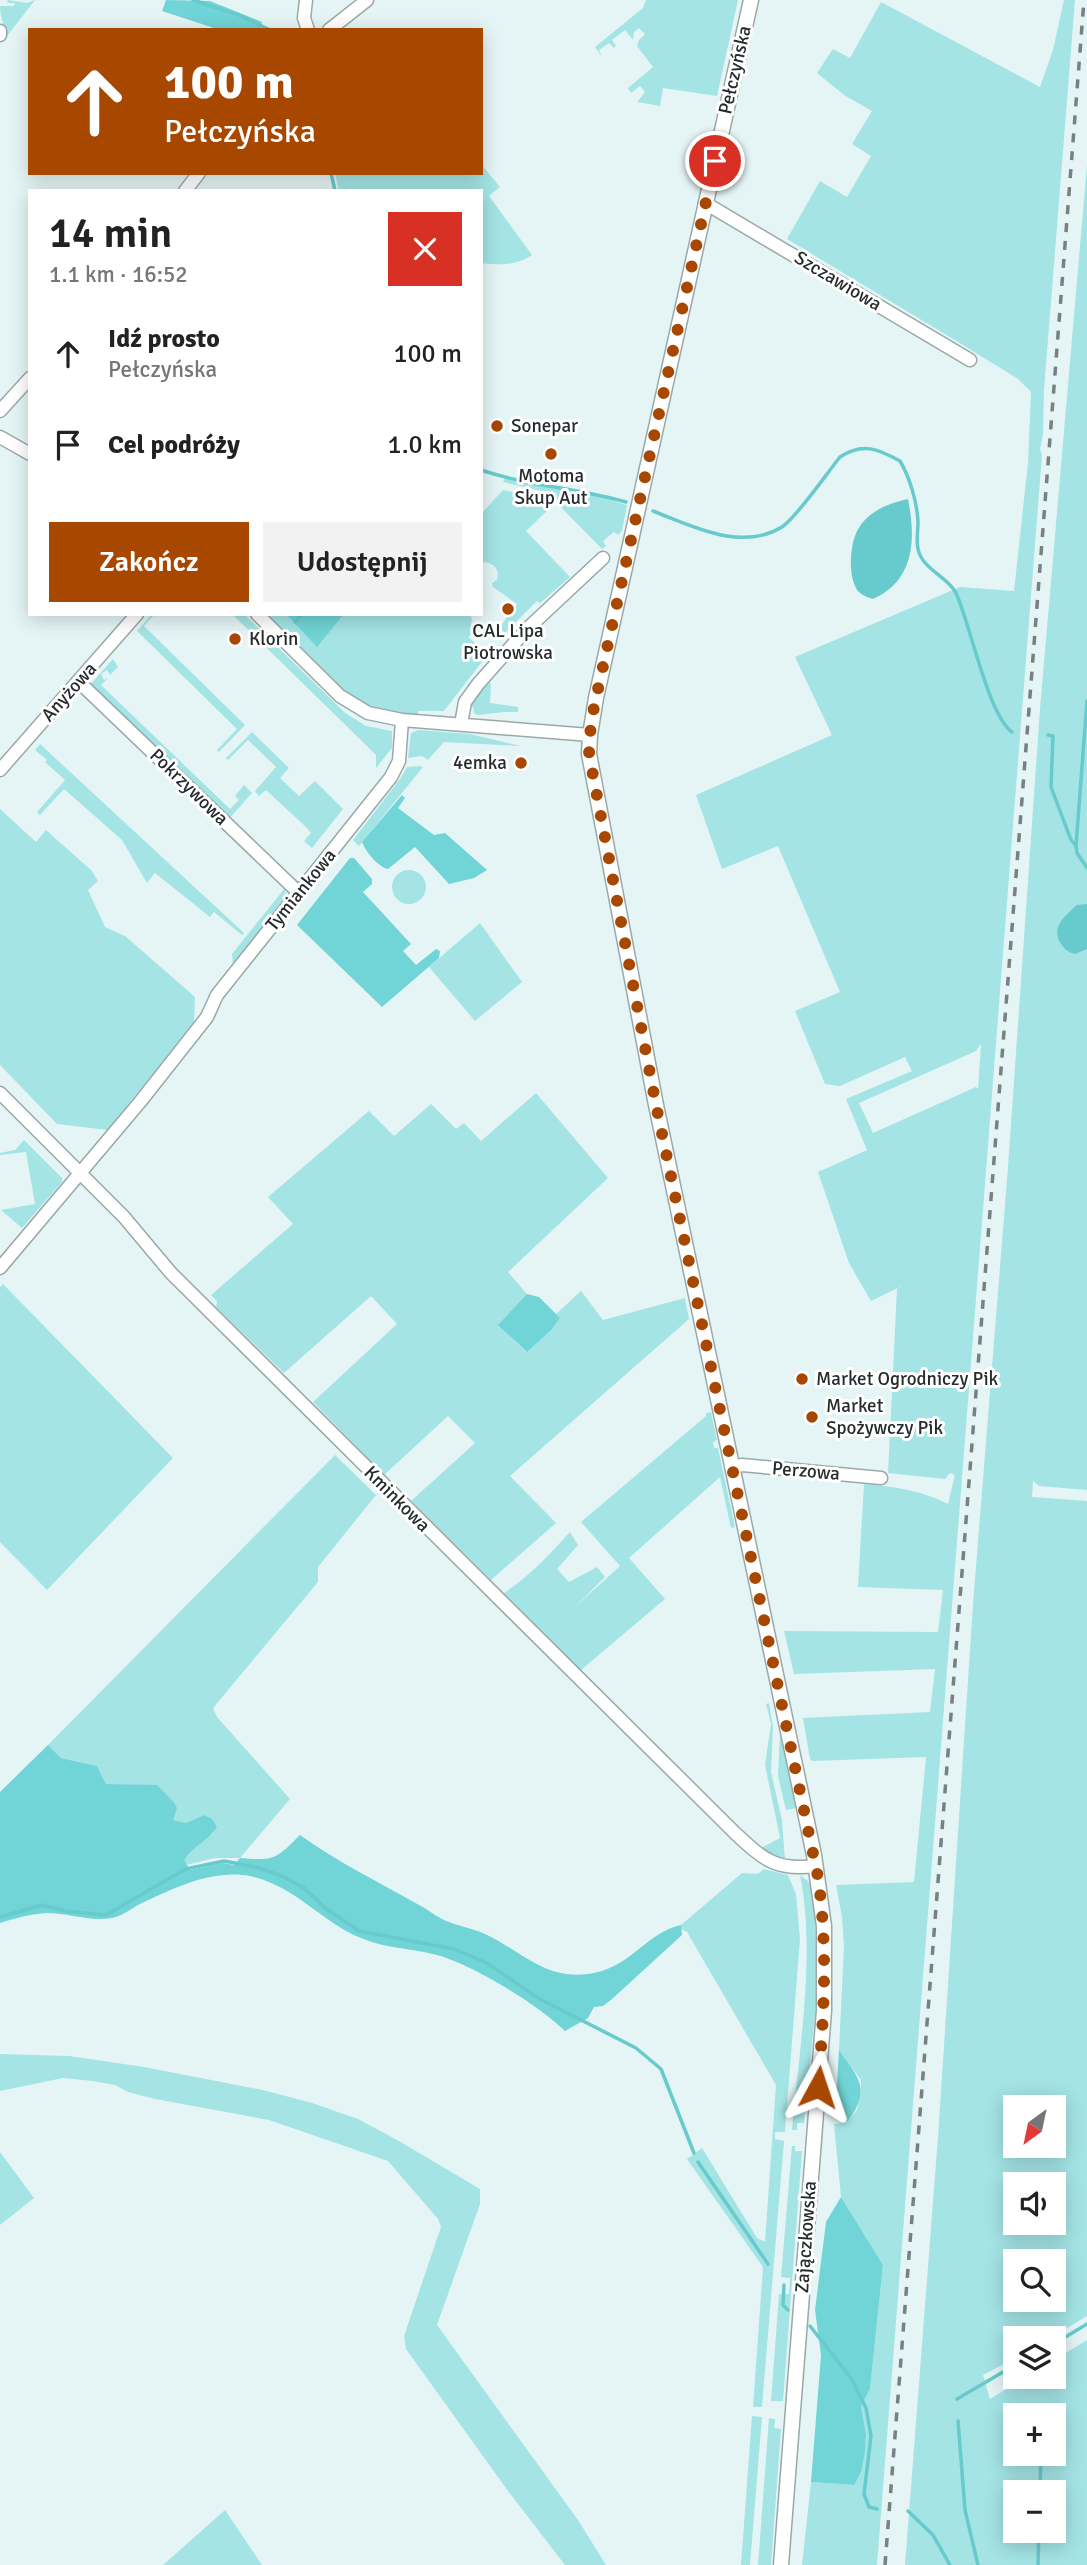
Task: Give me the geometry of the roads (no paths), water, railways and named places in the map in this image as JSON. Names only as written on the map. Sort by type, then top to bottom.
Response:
[{"type":"main road","name":"Pełczyńska","points":[[751,0],[598,686],[589,754],[648,1064],[823,1909]]},
{"type":"main road","name":"Zajączkowska","points":[[781,2565],[824,2010],[823,1909]]},
{"type":"street","points":[[306,0],[304,18],[307,28]]},
{"type":"street","points":[[332,28],[367,0]]},
{"type":"street","points":[[187,189],[197,175]]},
{"type":"street","name":"Szczawiowa","points":[[705,203],[970,360]]},
{"type":"street","points":[[0,411],[28,380]]},
{"type":"street","points":[[0,437],[28,453]]},
{"type":"street","points":[[461,724],[464,705],[478,684],[527,629],[603,558]]},
{"type":"street","name":"Anyżowa","points":[[0,770],[135,616]]},
{"type":"street","points":[[259,616],[351,705],[374,716],[590,735]]},
{"type":"street","name":"Pokrzywowa","points":[[78,681],[299,893]]},
{"type":"street","name":"Tymiankowa","points":[[0,1268],[200,1026],[217,995],[395,771],[399,761],[402,720]]},
{"type":"street","name":"Kminkowa","points":[[0,1093],[124,1217],[171,1273],[735,1833],[773,1864],[793,1868],[816,1866]]},
{"type":"street","name":"Perzowa","points":[[732,1467],[742,1465],[881,1478]]},
{"type":"waterway","points":[[193,0],[239,15],[266,28]]},
{"type":"waterway","points":[[331,175],[335,189]]},
{"type":"waterway","points":[[653,511],[717,534],[733,537],[766,534],[788,522],[840,457],[848,452],[870,449],[900,461],[915,498],[917,546],[920,556],[956,593],[987,688],[1003,722],[1012,732]]},
{"type":"waterway","points":[[483,471],[626,502]]},
{"type":"waterway","points":[[295,622],[300,616]]},
{"type":"waterway","points":[[1087,701],[1076,846],[1077,853],[1087,868]]},
{"type":"waterway","points":[[1048,735],[1053,736],[1051,787],[1071,840],[1076,846]]},
{"type":"waterway","points":[[0,1917],[42,1905],[65,1911],[106,1915],[186,1869],[224,1861],[256,1867],[282,1876],[304,1888],[325,1908],[359,1931],[454,1949],[487,1963],[538,1998],[636,2048],[661,2069],[694,2153]]},
{"type":"waterway","points":[[698,2162],[768,2264]]},
{"type":"waterway","points":[[784,2285],[783,2305],[788,2310]]},
{"type":"waterway","points":[[1066,2337],[1087,2324]]},
{"type":"waterway","points":[[810,2326],[851,2378],[866,2408],[871,2436],[864,2494],[869,2507],[877,2509]]},
{"type":"waterway","points":[[957,2399],[1003,2372]]},
{"type":"waterway","points":[[958,2421],[965,2510],[978,2565]]},
{"type":"waterway","points":[[1040,2480],[1041,2466]]},
{"type":"waterway","points":[[908,2511],[933,2535],[950,2565]]},
{"type":"waterway","points":[[1038,2565],[1039,2543]]},
{"type":"railway","points":[[885,2565],[1084,0]]},
{"type":"place","name":"Sonepar","points":[[497,426]]},
{"type":"place","name":"Motoma Skup Aut","points":[[551,454]]},
{"type":"place","name":"CAL Lipa Piotrowska","points":[[508,609]]},
{"type":"place","name":"Klorin","points":[[235,639]]},
{"type":"place","name":"4emka","points":[[521,763]]},
{"type":"place","name":"Market Ogrodniczy Pik","points":[[802,1379]]},
{"type":"place","name":"Market Spożywczy Pik","points":[[812,1417]]}]
